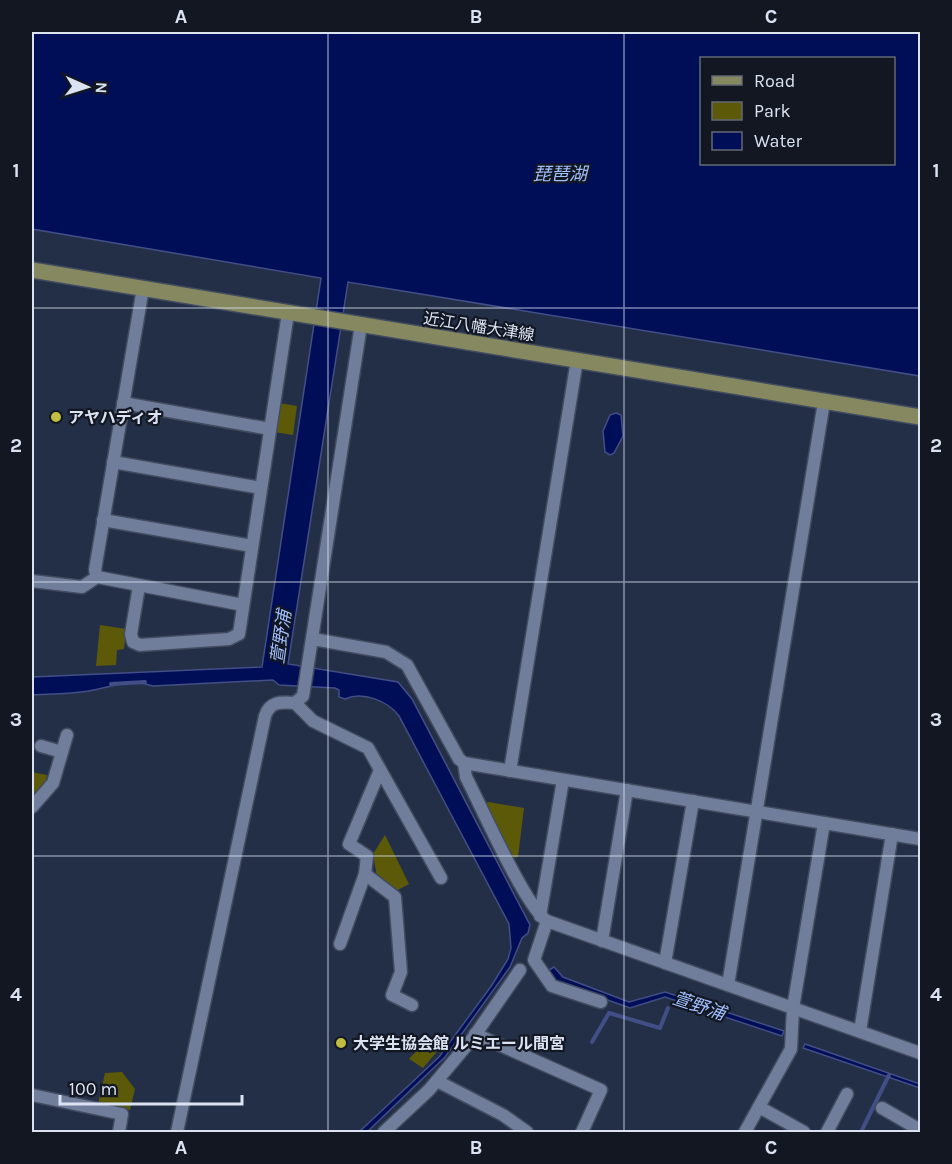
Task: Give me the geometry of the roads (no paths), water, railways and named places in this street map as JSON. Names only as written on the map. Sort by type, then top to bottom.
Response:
[{"type":"main road","name":"近江八幡大津線","points":[[32,270],[921,417]]},
{"type":"street","points":[[97,577],[95,570],[143,288]]},
{"type":"street","points":[[139,586],[130,634],[133,642],[140,645],[229,639],[239,634],[288,313]]},
{"type":"street","points":[[177,1132],[267,709],[277,702],[295,703],[300,700],[304,688],[313,639],[356,324]]},
{"type":"street","points":[[510,771],[577,360]]},
{"type":"street","points":[[728,985],[824,402]]},
{"type":"street","points":[[123,403],[270,429]]},
{"type":"street","points":[[113,462],[261,488]]},
{"type":"street","points":[[103,520],[252,546]]},
{"type":"street","points":[[32,581],[82,587],[97,577],[243,604]]},
{"type":"street","points":[[313,639],[386,651],[407,665],[459,759],[464,763],[921,839]]},
{"type":"street","points":[[295,703],[313,721],[368,748],[441,878]]},
{"type":"street","points":[[32,807],[53,783],[67,735]]},
{"type":"street","points":[[41,746],[62,752]]},
{"type":"street","points":[[464,763],[466,777],[544,919],[921,1053]]},
{"type":"street","points":[[340,944],[365,874],[367,856],[349,844],[380,770]]},
{"type":"street","points":[[563,780],[544,919],[534,960],[552,986],[601,1002]]},
{"type":"street","points":[[602,941],[627,790]]},
{"type":"street","points":[[665,963],[693,801]]},
{"type":"street","points":[[745,1132],[791,1049],[793,1008],[824,823]]},
{"type":"street","points":[[860,1032],[892,834]]},
{"type":"street","points":[[365,874],[395,897],[401,972],[392,994],[412,1005]]},
{"type":"street","points":[[384,1132],[436,1081],[476,1034],[520,970]]},
{"type":"street","points":[[476,1034],[601,1090],[582,1132]]},
{"type":"street","points":[[436,1081],[503,1115],[527,1132]]},
{"type":"street","points":[[827,1132],[847,1094]]},
{"type":"street","points":[[32,1095],[122,1114],[119,1132]]},
{"type":"street","points":[[759,1107],[804,1132]]},
{"type":"street","points":[[882,1108],[921,1131]]},
{"type":"water","name":"琵琶湖","points":[[32,32],[920,32],[920,376],[348,282],[288,664],[398,682],[412,699],[530,925],[510,967],[445,1057],[367,1132],[359,1132],[439,1057],[492,985],[508,959],[511,948],[509,924],[399,716],[388,706],[375,699],[359,696],[345,699],[339,697],[339,690],[335,688],[279,685],[273,680],[153,686],[128,683],[82,692],[32,695],[32,677],[262,667],[321,278],[32,229]]},
{"type":"water","points":[[616,413],[621,415],[623,436],[614,453],[610,455],[605,452],[603,431],[610,415]]},
{"type":"water","name":"萱野浦","points":[[554,967],[563,977],[629,1002],[665,992],[784,1031],[782,1036],[665,997],[630,1008],[557,982],[549,970]]},
{"type":"water","points":[[805,1044],[920,1084],[920,1088],[803,1048]]},
{"type":"waterway","points":[[111,684],[145,682]]},
{"type":"waterway","name":"萱野浦","points":[[592,1042],[609,1013],[660,1028],[668,1008]]},
{"type":"waterway","points":[[861,1132],[889,1075]]},
{"type":"place","name":"アヤハディオ","points":[[56,417]]},
{"type":"place","name":"大学生協会館 ルミエール間宮","points":[[341,1043]]}]
